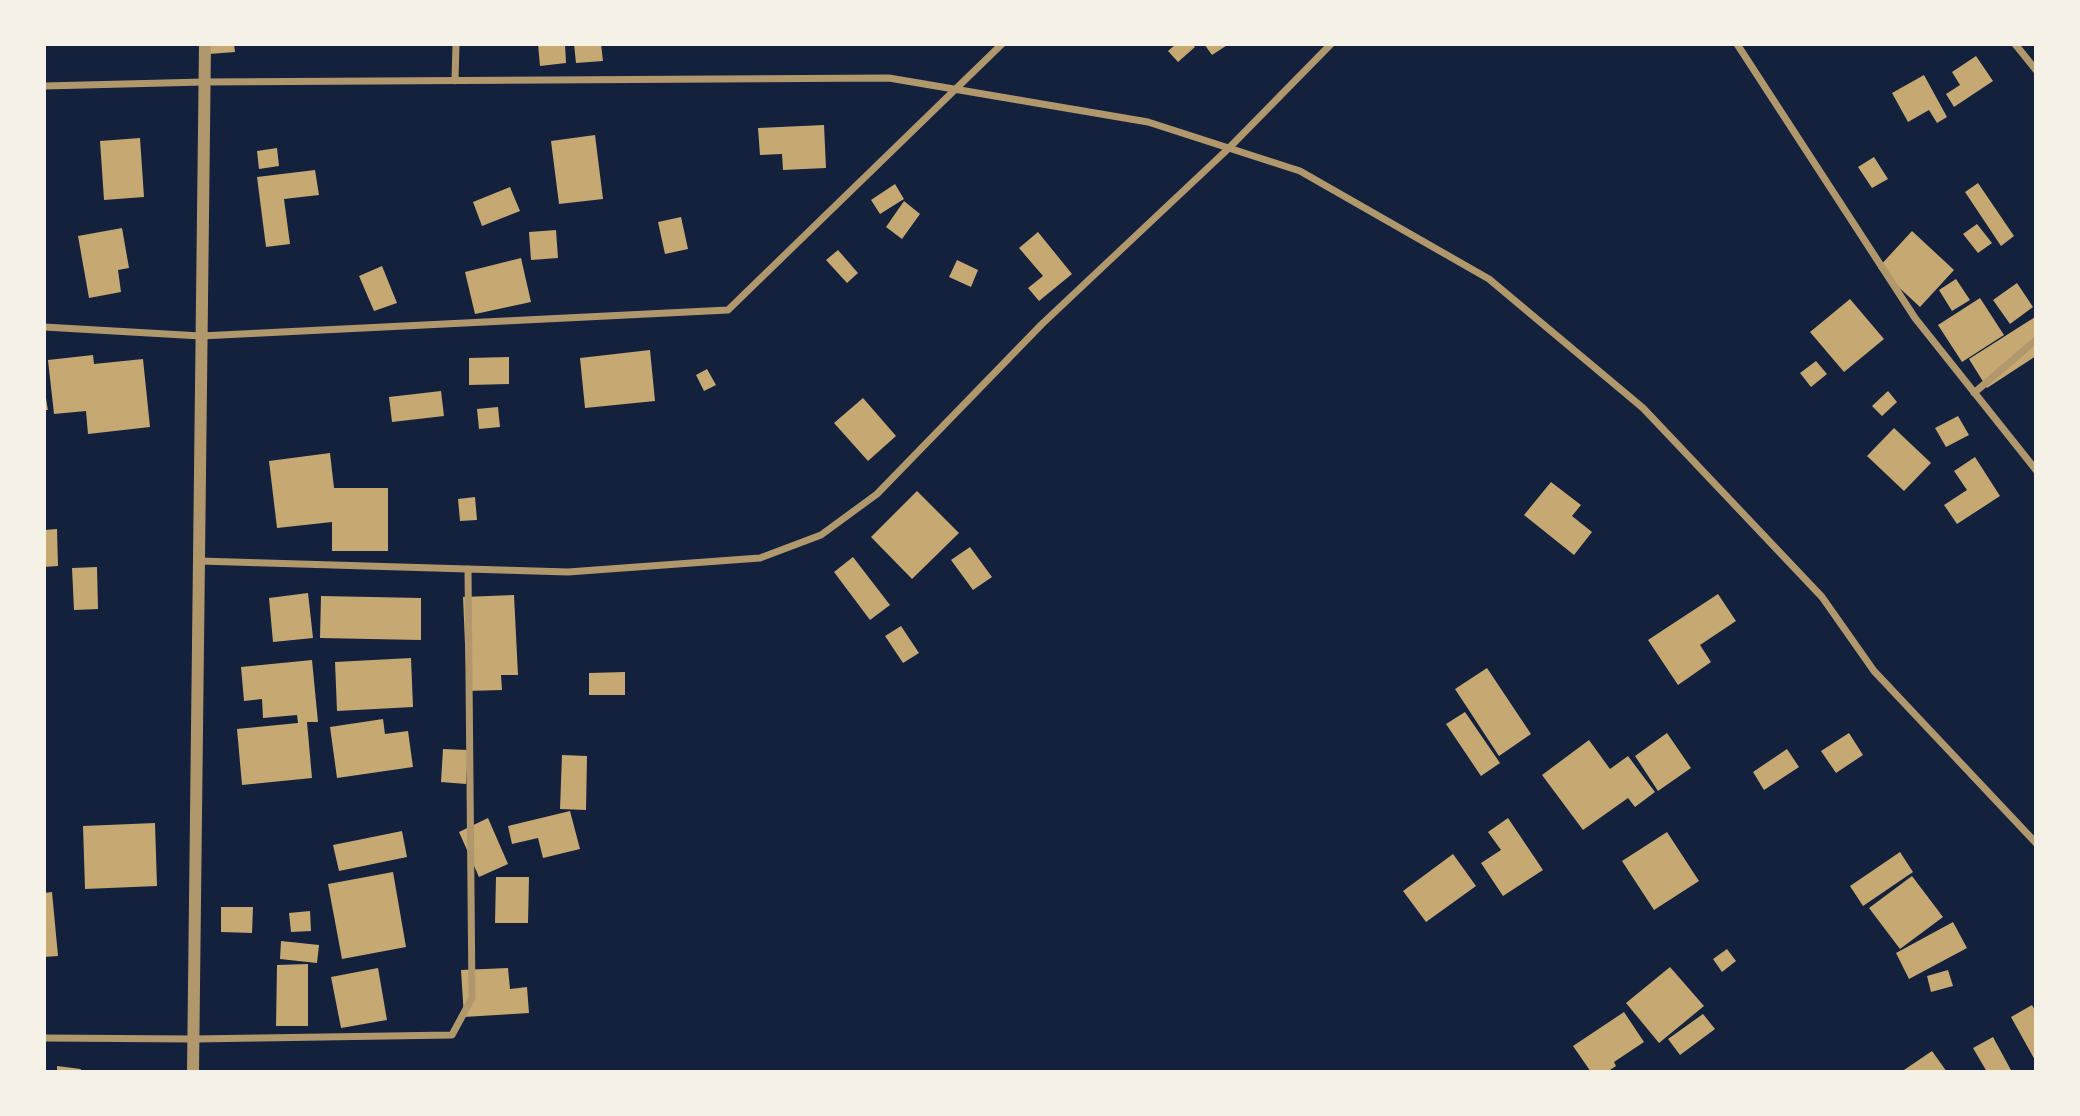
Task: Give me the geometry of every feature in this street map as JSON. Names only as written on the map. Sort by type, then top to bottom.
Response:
[{"type":"street","points":[[193,1072],[205,44]]},
{"type":"street","points":[[455,81],[456,44]]},
{"type":"street","points":[[44,327],[201,336],[728,310],[1002,44]]},
{"type":"street","points":[[199,561],[568,572],[760,558],[821,535],[877,494],[1042,324],[1228,148],[1331,44]]},
{"type":"street","points":[[1737,44],[1914,318],[2036,470]]},
{"type":"street","points":[[2015,44],[2036,70]]},
{"type":"street","points":[[44,86],[204,82],[889,78],[1148,122],[1300,171],[1489,279],[1643,408],[1822,597],[1874,671],[2036,843]]},
{"type":"street","points":[[1974,393],[2036,340]]},
{"type":"street","points":[[44,1038],[194,1039],[452,1035],[472,998],[468,569]]},
{"type":"building","points":[[208,44],[234,44],[235,52],[209,54]]},
{"type":"building","points":[[538,44],[565,44],[566,63],[540,66]]},
{"type":"building","points":[[574,44],[601,44],[603,61],[576,63]]},
{"type":"building","points":[[1176,44],[1193,44],[1195,47],[1178,62],[1168,51]]},
{"type":"building","points":[[1204,44],[1229,44],[1212,55]]},
{"type":"building","points":[[1976,56],[1993,81],[1954,107],[1946,94],[1960,85],[1952,72]]},
{"type":"building","points":[[1924,75],[1947,117],[1937,123],[1929,110],[1908,122],[1892,93]]},
{"type":"building","points":[[824,125],[826,168],[783,170],[782,154],[760,155],[758,128]]},
{"type":"building","points":[[595,135],[603,199],[559,204],[551,141]]},
{"type":"building","points":[[140,138],[144,197],[104,200],[100,141]]},
{"type":"building","points":[[277,148],[279,166],[259,169],[257,151]]},
{"type":"building","points":[[1874,157],[1888,179],[1872,188],[1858,167]]},
{"type":"building","points":[[315,170],[319,195],[284,199],[290,244],[266,247],[257,177]]},
{"type":"building","points":[[1978,183],[2014,236],[2001,246],[1965,192]]},
{"type":"building","points":[[895,184],[904,199],[880,214],[871,200]]},
{"type":"building","points":[[510,187],[520,211],[482,226],[473,202]]},
{"type":"building","points":[[904,201],[920,214],[902,239],[886,227]]},
{"type":"building","points":[[681,217],[688,249],[665,254],[658,222]]},
{"type":"building","points":[[1977,224],[1992,243],[1978,253],[1963,234]]},
{"type":"building","points":[[122,228],[129,268],[118,270],[121,292],[89,298],[78,236]]},
{"type":"building","points":[[556,230],[558,258],[531,260],[529,232]]},
{"type":"building","points":[[1912,231],[1954,270],[1920,307],[1878,268]]},
{"type":"building","points":[[1038,232],[1072,274],[1039,301],[1028,288],[1043,276],[1019,248]]},
{"type":"building","points":[[838,250],[858,273],[847,283],[826,260]]},
{"type":"building","points":[[521,258],[531,302],[475,314],[465,272]]},
{"type":"building","points":[[957,260],[978,270],[971,287],[949,277]]},
{"type":"building","points":[[382,266],[397,303],[374,311],[359,276]]},
{"type":"building","points":[[1956,279],[1970,300],[1952,311],[1939,290]]},
{"type":"building","points":[[2017,283],[2033,307],[2010,324],[1993,300]]},
{"type":"building","points":[[1980,298],[2004,335],[1962,362],[1938,325]]},
{"type":"building","points":[[1850,299],[1884,339],[1844,372],[1810,332]]},
{"type":"building","points":[[2035,317],[2036,356],[1987,388],[1969,359]]},
{"type":"building","points":[[650,350],[655,401],[585,408],[580,358]]},
{"type":"building","points":[[93,355],[94,364],[143,359],[150,427],[88,434],[86,411],[54,414],[48,360]]},
{"type":"building","points":[[509,357],[509,384],[469,385],[469,358]]},
{"type":"building","points":[[1816,361],[1827,374],[1811,387],[1800,373]]},
{"type":"building","points":[[707,369],[716,385],[704,391],[696,375]]},
{"type":"building","points":[[44,387],[48,410],[44,410]]},
{"type":"building","points":[[441,391],[444,416],[392,422],[389,397]]},
{"type":"building","points":[[1888,391],[1897,402],[1882,416],[1872,406]]},
{"type":"building","points":[[863,398],[896,436],[868,461],[834,423]]},
{"type":"building","points":[[498,407],[500,427],[479,429],[477,409]]},
{"type":"building","points":[[1958,416],[1969,435],[1946,447],[1935,428]]},
{"type":"building","points":[[1894,428],[1931,463],[1904,491],[1867,456]]},
{"type":"building","points":[[330,453],[334,488],[388,488],[388,551],[332,551],[332,522],[277,528],[269,461]]},
{"type":"building","points":[[1975,457],[2000,496],[1957,524],[1944,505],[1967,490],[1954,471]]},
{"type":"building","points":[[1551,482],[1581,505],[1572,516],[1592,532],[1574,555],[1524,515]]},
{"type":"building","points":[[917,491],[959,533],[912,579],[871,537]]},
{"type":"building","points":[[475,497],[477,520],[460,521],[458,499]]},
{"type":"building","points":[[57,529],[58,566],[44,567],[44,530]]},
{"type":"building","points":[[970,547],[992,577],[973,590],[951,560]]},
{"type":"building","points":[[853,557],[890,605],[870,620],[834,572]]},
{"type":"building","points":[[97,567],[98,609],[74,610],[72,568]]},
{"type":"building","points":[[308,593],[313,638],[273,642],[269,598]]},
{"type":"building","points":[[1718,594],[1736,621],[1700,645],[1711,662],[1678,685],[1648,640]]},
{"type":"building","points":[[514,595],[518,675],[501,675],[502,690],[467,691],[463,597]]},
{"type":"building","points":[[321,596],[421,598],[421,640],[320,638]]},
{"type":"building","points":[[901,626],[919,653],[903,663],[885,636]]},
{"type":"building","points":[[411,658],[413,707],[337,711],[335,662]]},
{"type":"building","points":[[312,660],[318,722],[307,722],[312,778],[242,785],[237,729],[298,723],[297,715],[263,718],[262,699],[244,701],[241,667]]},
{"type":"building","points":[[1487,668],[1531,734],[1499,756],[1455,689]]},
{"type":"building","points":[[625,672],[625,695],[589,695],[589,673]]},
{"type":"building","points":[[1465,712],[1500,763],[1481,776],[1446,724]]},
{"type":"building","points":[[383,719],[385,734],[408,731],[413,767],[337,778],[330,727]]},
{"type":"building","points":[[1667,733],[1691,768],[1658,791],[1635,756]]},
{"type":"building","points":[[1849,733],[1863,755],[1836,773],[1821,751]]},
{"type":"building","points":[[1589,740],[1610,769],[1628,756],[1655,792],[1635,807],[1628,798],[1583,830],[1542,775]]},
{"type":"building","points":[[443,749],[468,750],[466,784],[441,782]]},
{"type":"building","points":[[1787,749],[1799,767],[1764,790],[1753,772]]},
{"type":"building","points":[[562,755],[587,756],[586,810],[560,809]]},
{"type":"building","points":[[570,811],[580,849],[543,858],[538,838],[512,844],[508,826]]},
{"type":"building","points":[[488,818],[508,864],[479,877],[459,832]]},
{"type":"building","points":[[1508,818],[1543,870],[1503,896],[1481,863],[1501,850],[1488,832]]},
{"type":"building","points":[[155,823],[157,886],[85,889],[83,826]]},
{"type":"building","points":[[402,831],[407,857],[339,871],[333,845]]},
{"type":"building","points":[[1667,832],[1699,881],[1654,910],[1622,861]]},
{"type":"building","points":[[1900,852],[1913,872],[1863,906],[1850,886]]},
{"type":"building","points":[[1453,854],[1476,886],[1426,922],[1403,891]]},
{"type":"building","points":[[393,872],[406,947],[342,959],[328,884]]},
{"type":"building","points":[[1912,876],[1943,917],[1900,949],[1869,908]]},
{"type":"building","points":[[496,877],[529,877],[528,923],[495,923]]},
{"type":"building","points":[[52,892],[58,956],[44,957],[44,893]]},
{"type":"building","points":[[221,907],[253,907],[252,933],[221,932]]},
{"type":"building","points":[[310,911],[311,931],[291,932],[289,913]]},
{"type":"building","points":[[1953,922],[1967,948],[1909,979],[1896,953]]},
{"type":"building","points":[[281,941],[319,945],[317,963],[280,959]]},
{"type":"building","points":[[1727,949],[1736,961],[1722,972],[1713,959]]},
{"type":"building","points":[[308,964],[308,1026],[276,1026],[277,965]]},
{"type":"building","points":[[1670,967],[1704,1006],[1659,1043],[1626,1003]]},
{"type":"building","points":[[378,968],[387,1020],[341,1028],[331,977]]},
{"type":"building","points":[[508,968],[510,989],[527,987],[529,1013],[464,1017],[461,970]]},
{"type":"building","points":[[1948,970],[1953,986],[1931,992],[1927,976]]},
{"type":"building","points":[[2032,1005],[2036,1012],[2036,1062],[2011,1017]]},
{"type":"building","points":[[1624,1012],[1644,1042],[1614,1062],[1616,1066],[1607,1072],[1591,1072],[1573,1046]]},
{"type":"building","points":[[1703,1014],[1715,1029],[1680,1055],[1668,1039]]},
{"type":"building","points":[[1993,1037],[2012,1072],[1987,1072],[1973,1048]]},
{"type":"building","points":[[1932,1051],[1947,1072],[1901,1072]]},
{"type":"building","points":[[57,1066],[81,1069],[80,1072],[57,1072]]}]
